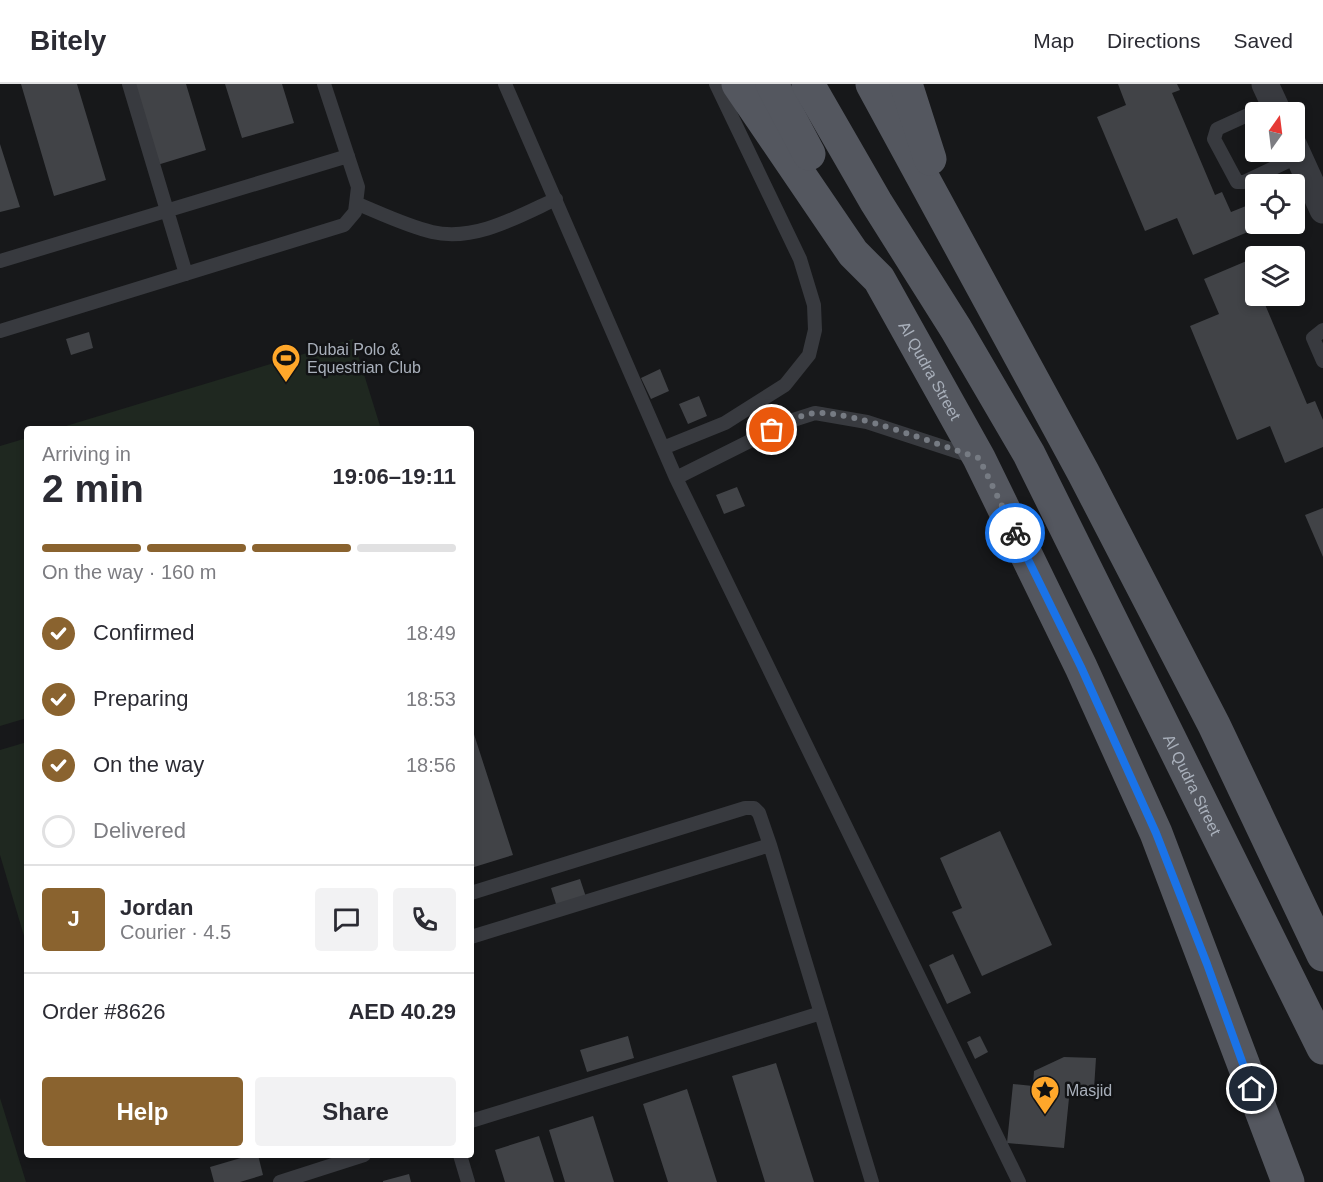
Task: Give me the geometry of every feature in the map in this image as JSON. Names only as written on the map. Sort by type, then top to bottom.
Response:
[{"type":"main road","name":"Al Qudra Street","points":[[738,84],[853,252],[879,279],[979,458],[1081,667],[1156,833],[1288,1182]]},
{"type":"main road","points":[[772,84],[879,279]]},
{"type":"main road","name":"Al Qudra Street","points":[[808,84],[876,202],[956,329],[1029,454],[1323,1048]]},
{"type":"main road","points":[[872,84],[1083,472],[1214,725],[1320,947]]},
{"type":"main road","points":[[906,84],[951,227]]},
{"type":"street","points":[[1302,162],[1323,210]]},
{"type":"lane","points":[[129,84],[186,274]]},
{"type":"lane","points":[[0,331],[334,229],[350,219],[358,204],[358,187],[324,84]]},
{"type":"lane","points":[[505,84],[676,478],[1019,1182]]},
{"type":"lane","points":[[663,448],[725,423],[785,385],[809,355],[815,330],[814,305],[800,259],[716,84]]},
{"type":"lane","points":[[1245,114],[1217,129],[1214,138],[1237,182],[1244,182],[1278,162]]},
{"type":"lane","points":[[0,261],[348,156]]},
{"type":"lane","points":[[358,204],[413,226],[448,234],[493,226],[556,199]]},
{"type":"lane","points":[[1323,330],[1313,338],[1323,361]]},
{"type":"lane","points":[[676,478],[790,421],[814,413],[867,422],[979,458]]},
{"type":"lane","points":[[474,892],[750,807],[759,813],[872,1182]]},
{"type":"lane","points":[[474,936],[770,845]]},
{"type":"lane","points":[[474,1120],[820,1013]]},
{"type":"lane","points":[[280,1182],[355,1158]]},
{"type":"lane","points":[[461,1158],[468,1182]]},
{"type":"shaded area","name":"Dubai Polo & Equestrian Club","points":[[353,339],[380,426],[66,426]]},
{"type":"shaded area","points":[[24,439],[24,719],[0,726],[0,446]]},
{"type":"shaded area","points":[[24,743],[24,936],[0,855],[0,750]]},
{"type":"shaded area","points":[[0,1098],[26,1182],[0,1182]]},
{"type":"building","points":[[21,84],[77,84],[106,180],[54,196]]},
{"type":"building","points":[[131,84],[186,84],[206,150],[154,166]]},
{"type":"building","points":[[225,84],[282,84],[294,123],[242,138]]},
{"type":"building","points":[[1118,84],[1177,84],[1180,90],[1172,93],[1215,195],[1222,192],[1231,212],[1245,206],[1245,233],[1193,255],[1177,218],[1145,231],[1097,117],[1126,105]]},
{"type":"building","points":[[0,144],[20,207],[0,212]]},
{"type":"building","points":[[1245,262],[1245,306],[1266,306],[1307,404],[1315,401],[1323,420],[1323,447],[1285,463],[1270,426],[1237,440],[1190,326],[1219,314],[1204,279]]},
{"type":"building","points":[[89,332],[93,348],[71,355],[66,339]]},
{"type":"building","points":[[660,369],[669,391],[651,399],[641,378]]},
{"type":"building","points":[[699,396],[707,416],[688,424],[679,404]]},
{"type":"building","points":[[737,487],[745,506],[724,514],[716,495]]},
{"type":"building","points":[[1323,508],[1323,557],[1305,515]]},
{"type":"building","points":[[474,734],[513,855],[474,867]]},
{"type":"building","points":[[1000,831],[1052,945],[982,976],[952,912],[962,908],[940,858]]},
{"type":"building","points":[[580,879],[586,897],[557,907],[551,888]]},
{"type":"building","points":[[953,954],[971,993],[947,1004],[929,965]]},
{"type":"building","points":[[628,1036],[634,1058],[587,1072],[580,1050]]},
{"type":"building","points":[[980,1036],[988,1052],[975,1059],[967,1042]]},
{"type":"building","points":[[1064,1057],[1096,1058],[1094,1089],[1070,1088],[1064,1148],[1007,1143],[1013,1084],[1033,1086],[1034,1071]]},
{"type":"building","points":[[776,1063],[814,1182],[765,1182],[732,1076]]},
{"type":"building","points":[[687,1089],[717,1182],[668,1182],[643,1104]]},
{"type":"building","points":[[593,1116],[614,1182],[565,1182],[549,1130]]},
{"type":"building","points":[[539,1136],[554,1182],[505,1182],[495,1150]]},
{"type":"building","points":[[241,1158],[259,1158],[263,1175],[240,1182],[214,1182],[210,1167]]},
{"type":"building","points":[[409,1174],[411,1182],[383,1182],[383,1181]]},
{"type":"way so far","points":[[772,430],[802,416],[814,413],[828,414],[867,422],[979,458],[1015,533]]},
{"type":"place","name":"Dubai Polo & Equestrian Club","points":[[286,384]]},
{"type":"place","name":"Masjid","points":[[1045,1116]]},
{"type":"route","points":[[1015,533],[1081,667],[1156,833],[1252,1089]]}]
